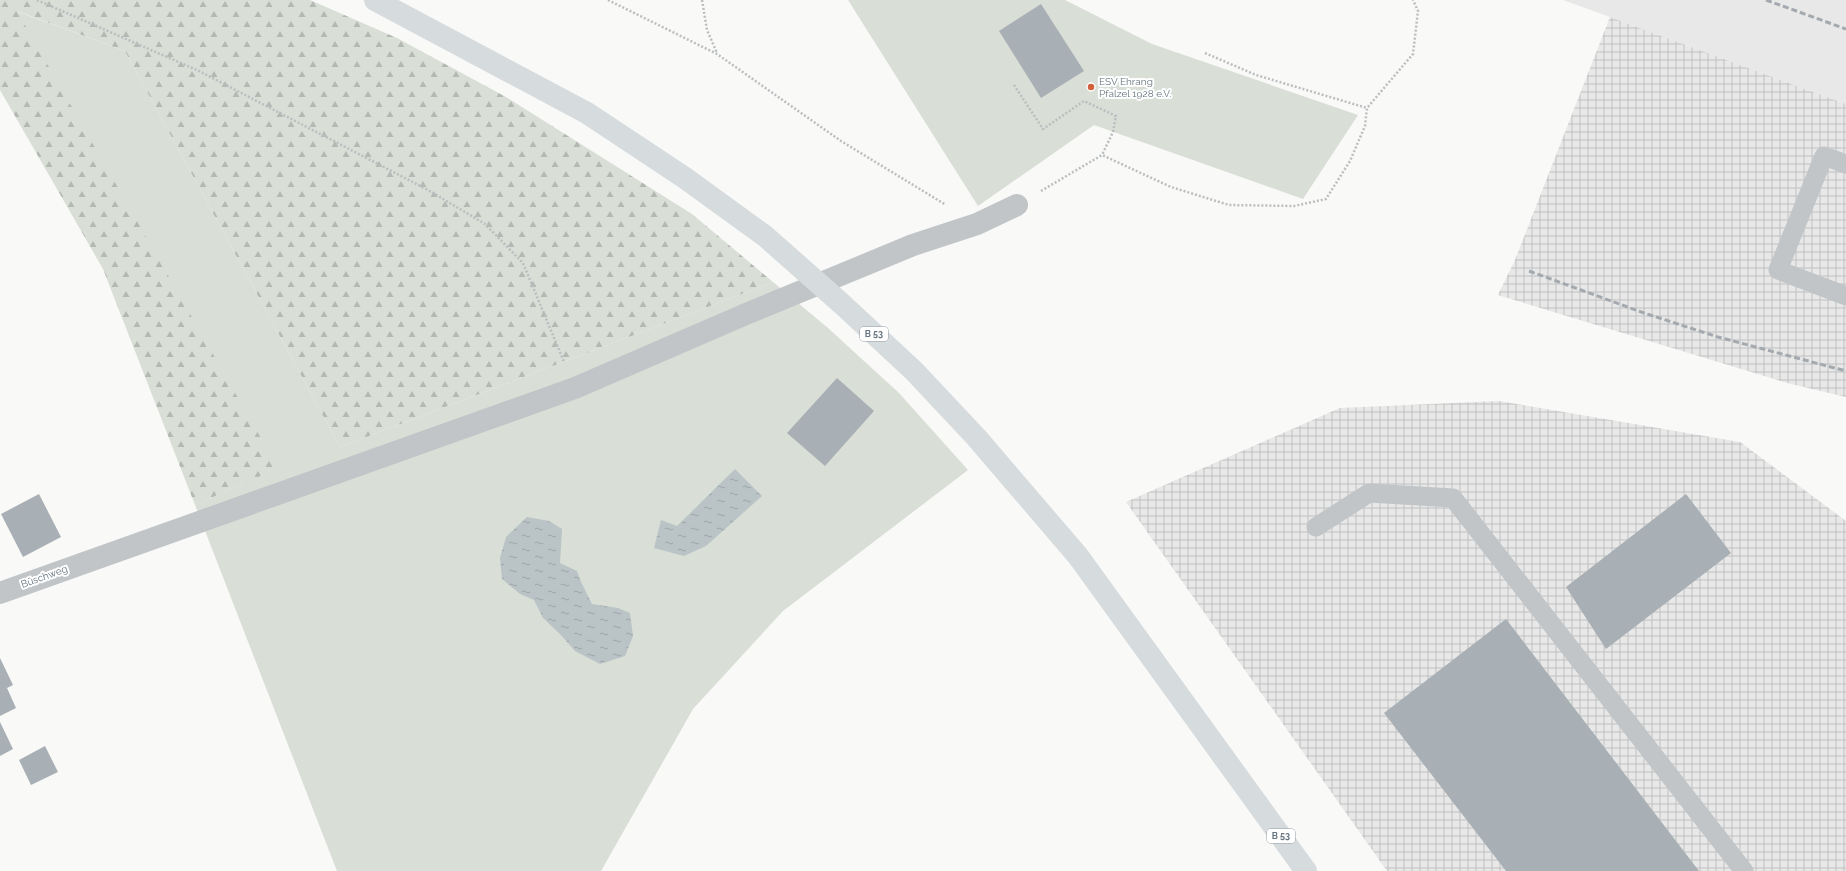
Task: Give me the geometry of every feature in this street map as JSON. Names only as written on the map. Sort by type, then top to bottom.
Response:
[{"type":"main road","name":"B 53","points":[[375,0],[587,113],[685,178],[765,236],[909,366],[976,438],[1078,556],[1306,871]]},
{"type":"street","name":"Büschweg","points":[[0,593],[575,388],[746,314],[913,245],[977,224],[1017,205]]},
{"type":"lane","points":[[1846,164],[1824,156],[1778,270],[1846,296]]},
{"type":"lane","points":[[1316,528],[1369,493],[1454,498],[1744,871]]},
{"type":"path","points":[[37,0],[199,71],[428,190],[485,224],[523,263],[575,388]]},
{"type":"path","points":[[608,0],[717,54],[841,141],[977,224]]},
{"type":"path","points":[[702,0],[707,30],[717,54]]},
{"type":"path","points":[[1102,155],[1170,187],[1229,205],[1294,206],[1326,200],[1350,161],[1365,126],[1367,108],[1413,54],[1418,11],[1413,0]]},
{"type":"path","points":[[1205,53],[1256,75],[1367,108]]},
{"type":"path","points":[[1014,85],[1043,129],[1084,101],[1116,116],[1114,132],[1102,155],[1017,205]]},
{"type":"shaded area","points":[[1563,0],[1846,0],[1846,104],[1610,17]]},
{"type":"shaded area","points":[[1610,17],[1846,104],[1846,397],[1787,383],[1498,295],[1515,260]]},
{"type":"shaded area","points":[[1499,401],[1740,442],[1846,521],[1846,871],[1387,871],[1126,502],[1340,408]]},
{"type":"green space","points":[[0,0],[310,0],[397,38],[506,97],[692,214],[773,282],[340,447],[125,51],[17,11],[278,468],[195,505],[103,269],[0,90]]},
{"type":"green space","name":"ESV Ehrang Pfalzel 1928 e.V.","points":[[848,0],[1065,0],[1152,44],[1358,115],[1303,199],[1094,125],[978,206]]},
{"type":"green space","points":[[16,11],[125,51],[340,447],[773,282],[828,328],[899,393],[968,470],[783,611],[693,709],[601,871],[337,871],[195,505],[277,468]]},
{"type":"water","points":[[735,469],[762,496],[706,546],[684,556],[654,548],[661,520],[677,526]]},
{"type":"water","points":[[527,517],[549,521],[562,529],[560,563],[577,571],[592,604],[618,608],[630,613],[633,636],[625,656],[600,664],[575,651],[543,618],[534,600],[520,594],[502,579],[500,558],[506,537]]},
{"type":"building","points":[[1041,4],[1084,71],[1041,98],[999,31]]},
{"type":"building","points":[[837,378],[874,411],[825,466],[787,433]]},
{"type":"building","points":[[39,494],[61,537],[23,557],[1,514]]},
{"type":"building","points":[[1686,494],[1731,553],[1606,649],[1566,587]]},
{"type":"building","points":[[1506,619],[1699,871],[1506,871],[1384,713]]},
{"type":"building","points":[[0,658],[13,685],[7,688],[16,708],[0,716]]},
{"type":"building","points":[[0,722],[13,749],[0,756]]},
{"type":"building","points":[[45,746],[58,772],[31,785],[19,760]]},
{"type":"railway","points":[[1766,0],[1846,29]]},
{"type":"railway","points":[[1529,271],[1644,313],[1718,337],[1846,371]]},
{"type":"place","name":"ESV Ehrang Pfalzel 1928 e.V.","points":[[1091,87]]}]
